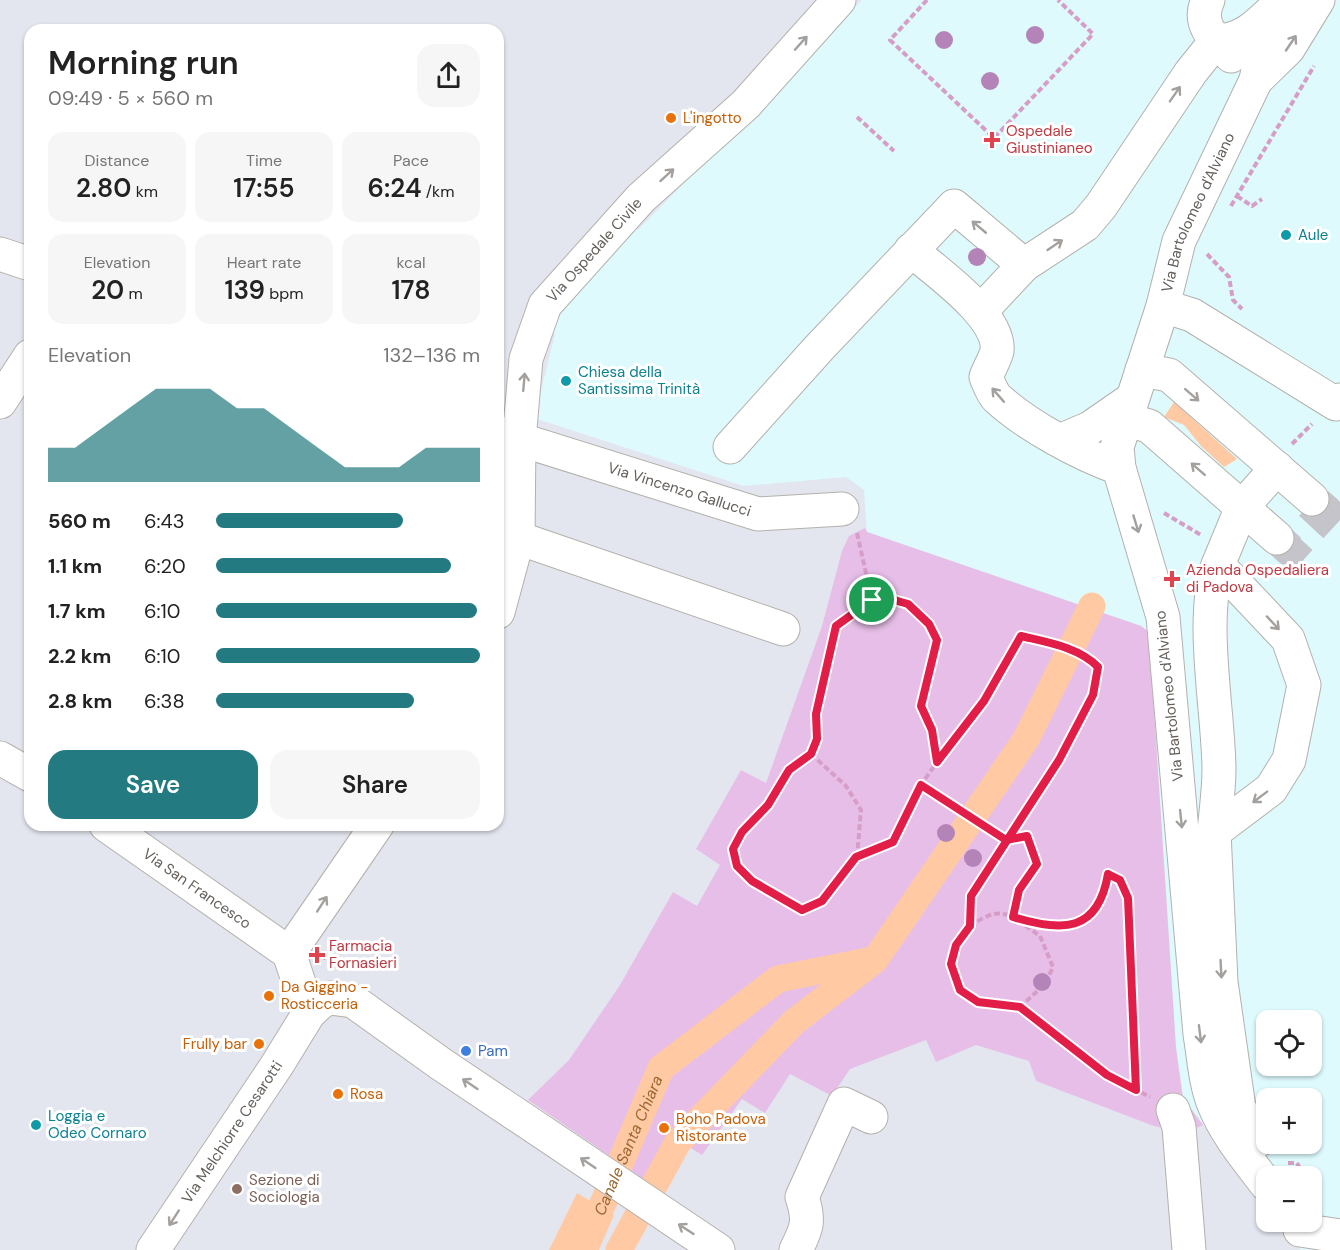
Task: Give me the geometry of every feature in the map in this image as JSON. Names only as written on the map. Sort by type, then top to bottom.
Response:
[{"type":"street","name":"Via Ospedale Civile","points":[[504,590],[518,538],[509,436],[526,359],[545,305],[641,198],[746,104],[839,0]]},
{"type":"street","points":[[1208,0],[1204,7],[1209,35],[1256,80]]},
{"type":"street","points":[[1256,80],[1288,49],[1318,0]]},
{"type":"street","points":[[981,312],[1024,265],[1085,225],[1101,206],[1191,72],[1216,41],[1231,40],[1249,32],[1281,2]]},
{"type":"street","points":[[1256,80],[1264,40],[1281,2]]},
{"type":"street","name":"Via Bartolomeo d'Alviano","points":[[1256,80],[1179,241],[1163,306],[1117,447],[1119,468],[1163,616],[1200,1034],[1207,1082],[1215,1107],[1256,1170]]},
{"type":"street","points":[[730,447],[954,206],[1024,265]]},
{"type":"street","points":[[911,250],[981,312],[995,334],[997,351],[986,377],[995,396],[1040,437],[1119,468]]},
{"type":"street","points":[[0,254],[24,262]]},
{"type":"street","points":[[1163,306],[1192,315],[1338,402]]},
{"type":"street","points":[[0,402],[24,365]]},
{"type":"street","points":[[1040,437],[1090,428],[1133,396],[1169,375],[1283,458],[1312,499]]},
{"type":"street","points":[[1133,396],[1149,426],[1277,538]]},
{"type":"street","name":"Via Vincenzo Gallucci","points":[[509,436],[758,514],[842,509]]},
{"type":"street","points":[[1264,1166],[1266,1152],[1239,1108],[1221,982],[1214,832],[1219,770],[1211,596],[1218,566],[1242,507],[1283,458]]},
{"type":"street","points":[[518,538],[783,629]]},
{"type":"street","points":[[1214,832],[1271,789],[1289,760],[1304,685],[1288,639],[1218,566]]},
{"type":"street","points":[[0,758],[24,772]]},
{"type":"street","name":"Via San Francesco","points":[[115,831],[289,953]]},
{"type":"street","points":[[309,1013],[289,953],[373,831]]},
{"type":"street","name":"Via Melchiorre Cesarotti","points":[[153,1250],[277,1065],[309,1013],[321,1002],[339,997],[353,1001],[519,1117],[718,1250]]},
{"type":"street","points":[[796,1250],[809,1216],[802,1197],[844,1104],[872,1117]]},
{"type":"street","points":[[1176,1119],[1189,1250]]},
{"type":"street","points":[[1304,1234],[1340,1236]]},
{"type":"path","points":[[927,0],[890,40],[994,138],[1093,34],[1058,0]]},
{"type":"path","points":[[1226,216],[1317,63]]},
{"type":"path","points":[[857,117],[894,151]]},
{"type":"path","points":[[1237,196],[1252,206],[1262,199]]},
{"type":"path","points":[[1205,260],[1212,244]]},
{"type":"path","points":[[1283,458],[1338,402]]},
{"type":"path","points":[[842,509],[857,532],[872,600]]},
{"type":"path","points":[[937,762],[932,730],[921,706],[937,640],[929,624],[908,604],[887,598],[872,600],[836,626],[816,714],[817,739],[811,754],[789,770],[768,805],[742,832],[733,849],[737,866],[752,881],[802,910],[822,901],[856,857],[893,842],[921,785],[984,701],[1021,636],[1047,642],[1089,657],[1098,667],[1093,695],[1059,760],[971,896],[970,926]]},
{"type":"path","points":[[811,754],[846,786],[861,810],[856,857]]},
{"type":"path","points":[[921,785],[1006,840],[1027,836],[1037,864],[1019,890],[1013,917]]},
{"type":"path","points":[[1136,1090],[1128,898],[1120,880],[1108,874],[1104,896],[1094,912],[1077,922],[1060,927],[1042,926],[1004,913],[987,916],[970,926],[956,945],[951,964],[960,990],[978,1002],[1020,1007],[1107,1075],[1136,1090],[1176,1119]]},
{"type":"path","points":[[1013,917],[1040,936],[1053,967],[1045,984],[1020,1007]]},
{"type":"shaded area","name":"Azienda Ospedaliera di Padova","points":[[862,0],[1340,0],[1340,1250],[1301,1250],[1286,1232],[1322,1232],[1322,1166],[1256,1166],[1256,1194],[1183,1098],[1176,1048],[1149,632],[1141,626],[867,532],[864,490],[846,477],[744,486],[537,419],[535,415],[555,334],[547,330],[577,284],[631,224],[638,230]]},
{"type":"shaded area","points":[[1174,402],[1237,459],[1224,467],[1201,446],[1184,425],[1164,417]]},
{"type":"shaded area","points":[[865,528],[867,532],[1141,626],[1149,632],[1176,1048],[1183,1098],[1203,1125],[1191,1130],[1171,1130],[1151,1125],[1036,1081],[1029,1061],[976,1045],[936,1062],[926,1040],[850,1069],[832,1096],[790,1074],[765,1113],[742,1099],[702,1155],[686,1145],[658,1189],[528,1100],[569,1060],[620,985],[673,892],[697,906],[720,865],[696,849],[741,770],[766,783],[822,626],[842,551],[849,536]]},
{"type":"shaded area","points":[[577,1193],[614,1215],[599,1250],[549,1250]]},
{"type":"waterway","points":[[619,1250],[678,1142],[794,1022],[875,960],[1026,739],[1092,606]]},
{"type":"waterway","name":"Canale Santa Chiara","points":[[583,1250],[661,1068],[778,979],[868,961]]},
{"type":"tunnel","points":[[1277,538],[1290,550],[1326,511],[1312,499]]},
{"type":"place","name":"L'ingotto","points":[[671,118]]},
{"type":"place","name":"Ospedale Giustinianeo","points":[[992,140]]},
{"type":"place","name":"Aule","points":[[1286,235]]},
{"type":"place","name":"Chiesa della Santissima Trinità","points":[[566,381]]},
{"type":"place","name":"Azienda Ospedaliera di Padova","points":[[1172,579]]},
{"type":"place","name":"Farmacia Fornasieri","points":[[317,955]]},
{"type":"place","name":"Da Giggino - Rosticceria","points":[[269,996]]},
{"type":"place","name":"Frully bar","points":[[259,1044]]},
{"type":"place","name":"Pam","points":[[466,1051]]},
{"type":"place","name":"Rosa","points":[[338,1094]]},
{"type":"place","name":"Loggia e Odeo Cornaro","points":[[36,1125]]},
{"type":"place","name":"Boho Padova Ristorante","points":[[664,1128]]},
{"type":"place","name":"Sezione di Sociologia","points":[[237,1189]]},
{"type":"route","points":[[872,600],[836,626],[816,714],[817,739],[811,754],[789,770],[768,805],[742,832],[733,849],[737,866],[752,881],[802,910],[822,901],[856,857],[893,842],[906,820],[921,785],[1006,840],[1027,836],[1037,864],[1019,890],[1013,917],[1042,926],[1060,927],[1077,922],[1094,912],[1104,896],[1108,874],[1120,880],[1128,898],[1136,1090],[1107,1075],[1020,1007],[1003,1007],[978,1002],[960,990],[951,964],[956,945],[970,926],[971,896],[1006,840],[1019,824],[1059,760],[1093,695],[1098,667],[1089,657],[1047,642],[1021,636],[984,701],[937,762],[932,730],[921,706],[937,640],[929,624],[908,604],[887,598],[872,600]]}]
